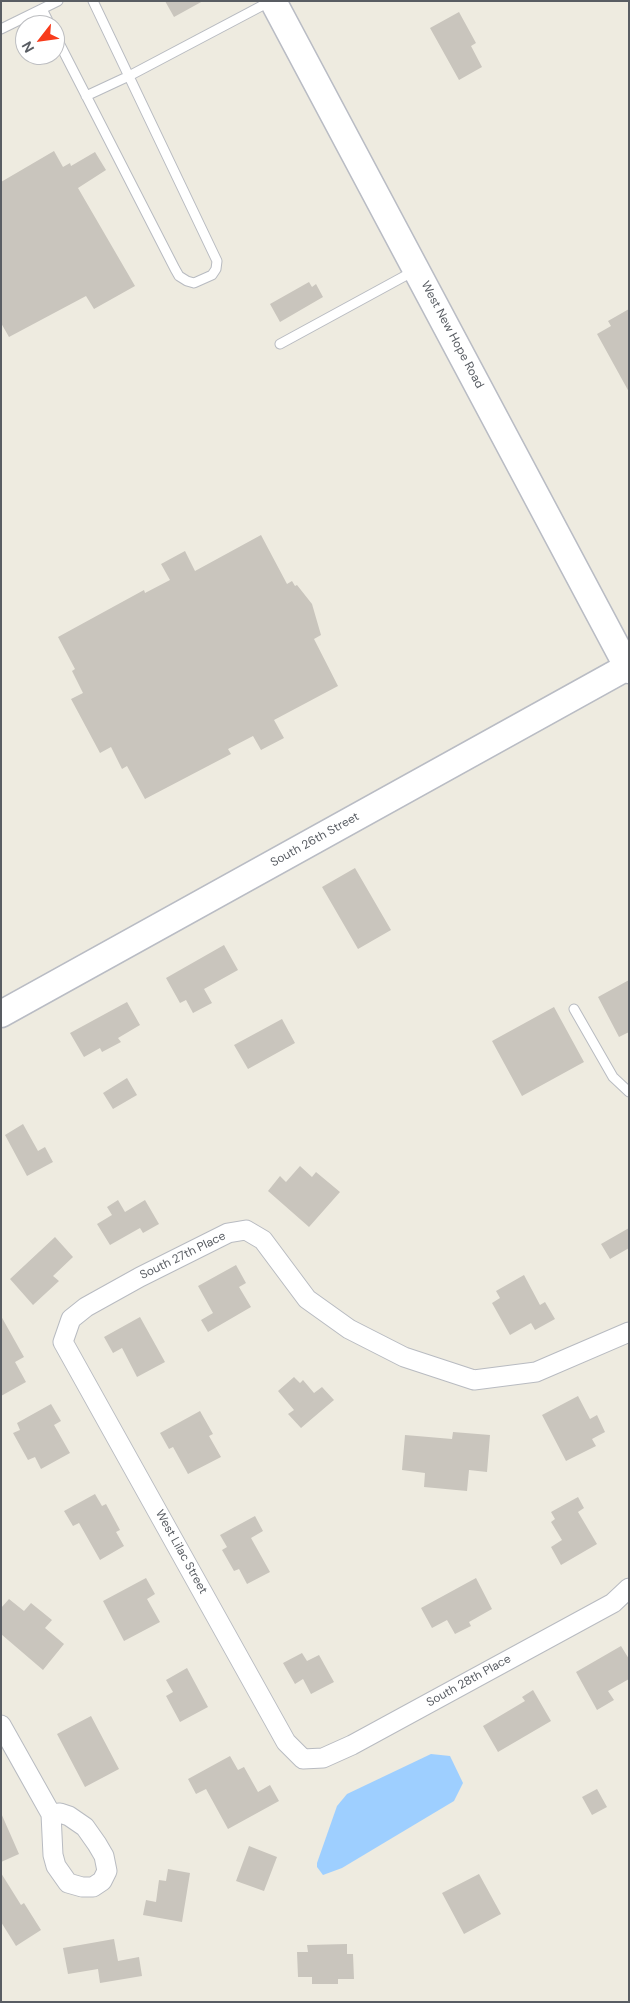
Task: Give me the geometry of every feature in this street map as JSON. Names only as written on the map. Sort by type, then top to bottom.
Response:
[{"type":"main road","name":"West New Hope Road","points":[[272,1],[417,269],[628,668]]},
{"type":"main road","name":"South 26th Street","points":[[1,1014],[628,668]]},
{"type":"street","name":"South 27th Place","points":[[63,1342],[71,1319],[86,1307],[228,1232],[246,1230],[262,1240],[307,1299],[349,1329],[404,1358],[474,1380],[536,1372],[629,1332]]},
{"type":"street","name":"West Lilac Street","points":[[63,1342],[286,1742],[303,1759]]},
{"type":"street","name":"South 28th Place","points":[[303,1759],[323,1758],[352,1745],[613,1602],[629,1588]]},
{"type":"street","points":[[1,1724],[51,1814]]},
{"type":"lane","points":[[1,29],[58,1]]},
{"type":"lane","points":[[65,55],[179,276],[186,282],[194,283],[212,275],[216,269],[217,261],[93,1]]},
{"type":"lane","points":[[86,96],[129,76],[272,1]]},
{"type":"lane","points":[[42,9],[45,15]]},
{"type":"lane","points":[[280,344],[417,269]]},
{"type":"lane","points":[[574,1009],[613,1077],[629,1092]]},
{"type":"water","points":[[431,1754],[450,1756],[463,1783],[454,1801],[342,1868],[323,1875],[317,1867],[317,1863],[337,1806],[347,1794]]},
{"type":"building","points":[[165,1],[203,1],[174,17]]},
{"type":"building","points":[[459,12],[476,43],[471,46],[482,67],[459,80],[430,28]]},
{"type":"building","points":[[54,151],[63,167],[70,163],[71,166],[95,152],[106,170],[78,188],[135,286],[94,309],[86,296],[9,337],[1,323],[1,182]]},
{"type":"building","points":[[309,282],[312,287],[316,284],[323,297],[280,322],[270,304]]},
{"type":"building","points":[[629,309],[629,392],[597,334],[611,326],[608,321]]},
{"type":"building","points":[[261,535],[287,584],[292,581],[295,586],[297,585],[312,604],[321,635],[314,639],[338,686],[274,720],[284,738],[261,750],[253,736],[228,749],[231,754],[145,799],[127,766],[122,769],[111,747],[100,753],[71,699],[83,693],[72,671],[75,669],[58,637],[144,590],[145,593],[170,580],[161,564],[185,551],[195,571]]},
{"type":"building","points":[[355,868],[391,930],[358,949],[322,887]]},
{"type":"building","points":[[224,945],[238,970],[204,989],[212,1003],[193,1013],[186,1000],[180,1003],[166,978]]},
{"type":"building","points":[[629,980],[629,1032],[619,1037],[598,997]]},
{"type":"building","points":[[127,1002],[140,1025],[118,1038],[121,1042],[102,1052],[100,1048],[84,1057],[70,1033]]},
{"type":"building","points":[[554,1007],[584,1062],[522,1096],[492,1041]]},
{"type":"building","points":[[282,1019],[295,1043],[248,1069],[234,1045]]},
{"type":"building","points":[[127,1078],[137,1095],[113,1109],[103,1093]]},
{"type":"building","points":[[23,1124],[38,1151],[45,1147],[53,1162],[27,1176],[5,1135]]},
{"type":"building","points":[[300,1166],[312,1177],[316,1172],[340,1192],[309,1227],[268,1191],[280,1176],[286,1182]]},
{"type":"building","points":[[118,1200],[125,1212],[145,1200],[159,1224],[143,1233],[140,1228],[110,1245],[97,1224],[112,1215],[107,1207]]},
{"type":"building","points":[[629,1228],[629,1248],[610,1259],[601,1244]]},
{"type":"building","points":[[55,1237],[73,1257],[53,1276],[59,1281],[33,1305],[10,1279]]},
{"type":"building","points":[[236,1265],[246,1283],[239,1287],[251,1307],[208,1332],[201,1320],[213,1313],[198,1286]]},
{"type":"building","points":[[524,1275],[540,1305],[545,1302],[555,1319],[535,1330],[531,1323],[510,1335],[492,1303],[500,1298],[496,1291]]},
{"type":"building","points":[[1,1316],[24,1357],[15,1362],[26,1382],[1,1396]]},
{"type":"building","points":[[140,1317],[165,1362],[137,1377],[122,1348],[113,1353],[104,1337]]},
{"type":"building","points":[[294,1377],[300,1383],[303,1380],[314,1393],[322,1387],[334,1400],[301,1428],[288,1414],[294,1410],[278,1391]]},
{"type":"building","points":[[578,1396],[590,1419],[597,1415],[605,1432],[592,1439],[596,1446],[566,1461],[542,1415]]},
{"type":"building","points":[[51,1404],[61,1421],[54,1425],[70,1453],[41,1469],[35,1457],[28,1460],[13,1433],[20,1430],[17,1423]]},
{"type":"building","points":[[200,1411],[213,1434],[209,1436],[221,1457],[188,1474],[173,1447],[169,1449],[160,1433]]},
{"type":"building","points":[[453,1432],[490,1435],[487,1472],[469,1470],[467,1491],[424,1487],[425,1473],[402,1470],[405,1435],[452,1439]]},
{"type":"building","points":[[95,1494],[102,1506],[106,1504],[120,1530],[116,1532],[124,1546],[100,1560],[79,1523],[73,1526],[64,1511]]},
{"type":"building","points":[[578,1497],[584,1508],[578,1512],[597,1544],[561,1565],[551,1547],[562,1540],[551,1522],[555,1519],[551,1512]]},
{"type":"building","points":[[255,1516],[263,1531],[251,1538],[270,1572],[247,1584],[239,1569],[234,1571],[222,1550],[227,1547],[220,1535]]},
{"type":"building","points":[[146,1578],[155,1594],[147,1599],[160,1622],[124,1641],[103,1601]]},
{"type":"building","points":[[476,1578],[492,1609],[469,1622],[471,1626],[455,1634],[447,1620],[432,1628],[421,1608]]},
{"type":"building","points":[[9,1599],[24,1611],[31,1603],[52,1620],[45,1628],[64,1644],[43,1670],[1,1634],[1,1608]]},
{"type":"building","points":[[621,1646],[629,1659],[629,1679],[608,1691],[614,1700],[597,1710],[576,1672]]},
{"type":"building","points":[[302,1653],[307,1661],[319,1655],[334,1682],[311,1694],[303,1679],[295,1684],[283,1663]]},
{"type":"building","points":[[187,1668],[208,1707],[180,1722],[166,1696],[173,1692],[166,1680]]},
{"type":"building","points":[[533,1690],[551,1721],[498,1752],[483,1726],[525,1701],[522,1697]]},
{"type":"building","points":[[91,1716],[119,1769],[85,1787],[57,1734]]},
{"type":"building","points":[[230,1756],[238,1770],[244,1767],[258,1792],[270,1785],[279,1801],[228,1829],[206,1789],[196,1794],[188,1779]]},
{"type":"building","points":[[597,1789],[607,1807],[592,1815],[582,1797]]},
{"type":"building","points":[[1,1813],[19,1854],[1,1862]]},
{"type":"building","points":[[249,1846],[277,1857],[264,1891],[236,1881]]},
{"type":"building","points":[[168,1869],[190,1873],[182,1922],[143,1915],[146,1900],[156,1902],[159,1880],[166,1881]]},
{"type":"building","points":[[1,1873],[21,1905],[24,1903],[41,1930],[16,1946],[1,1922]]},
{"type":"building","points":[[479,1874],[501,1914],[464,1934],[442,1893]]},
{"type":"building","points":[[114,1939],[118,1961],[139,1957],[142,1976],[100,1983],[98,1969],[68,1974],[63,1948]]},
{"type":"building","points":[[347,1944],[347,1954],[353,1954],[354,1979],[338,1979],[338,1984],[312,1984],[312,1977],[298,1977],[297,1952],[308,1952],[307,1945]]}]
